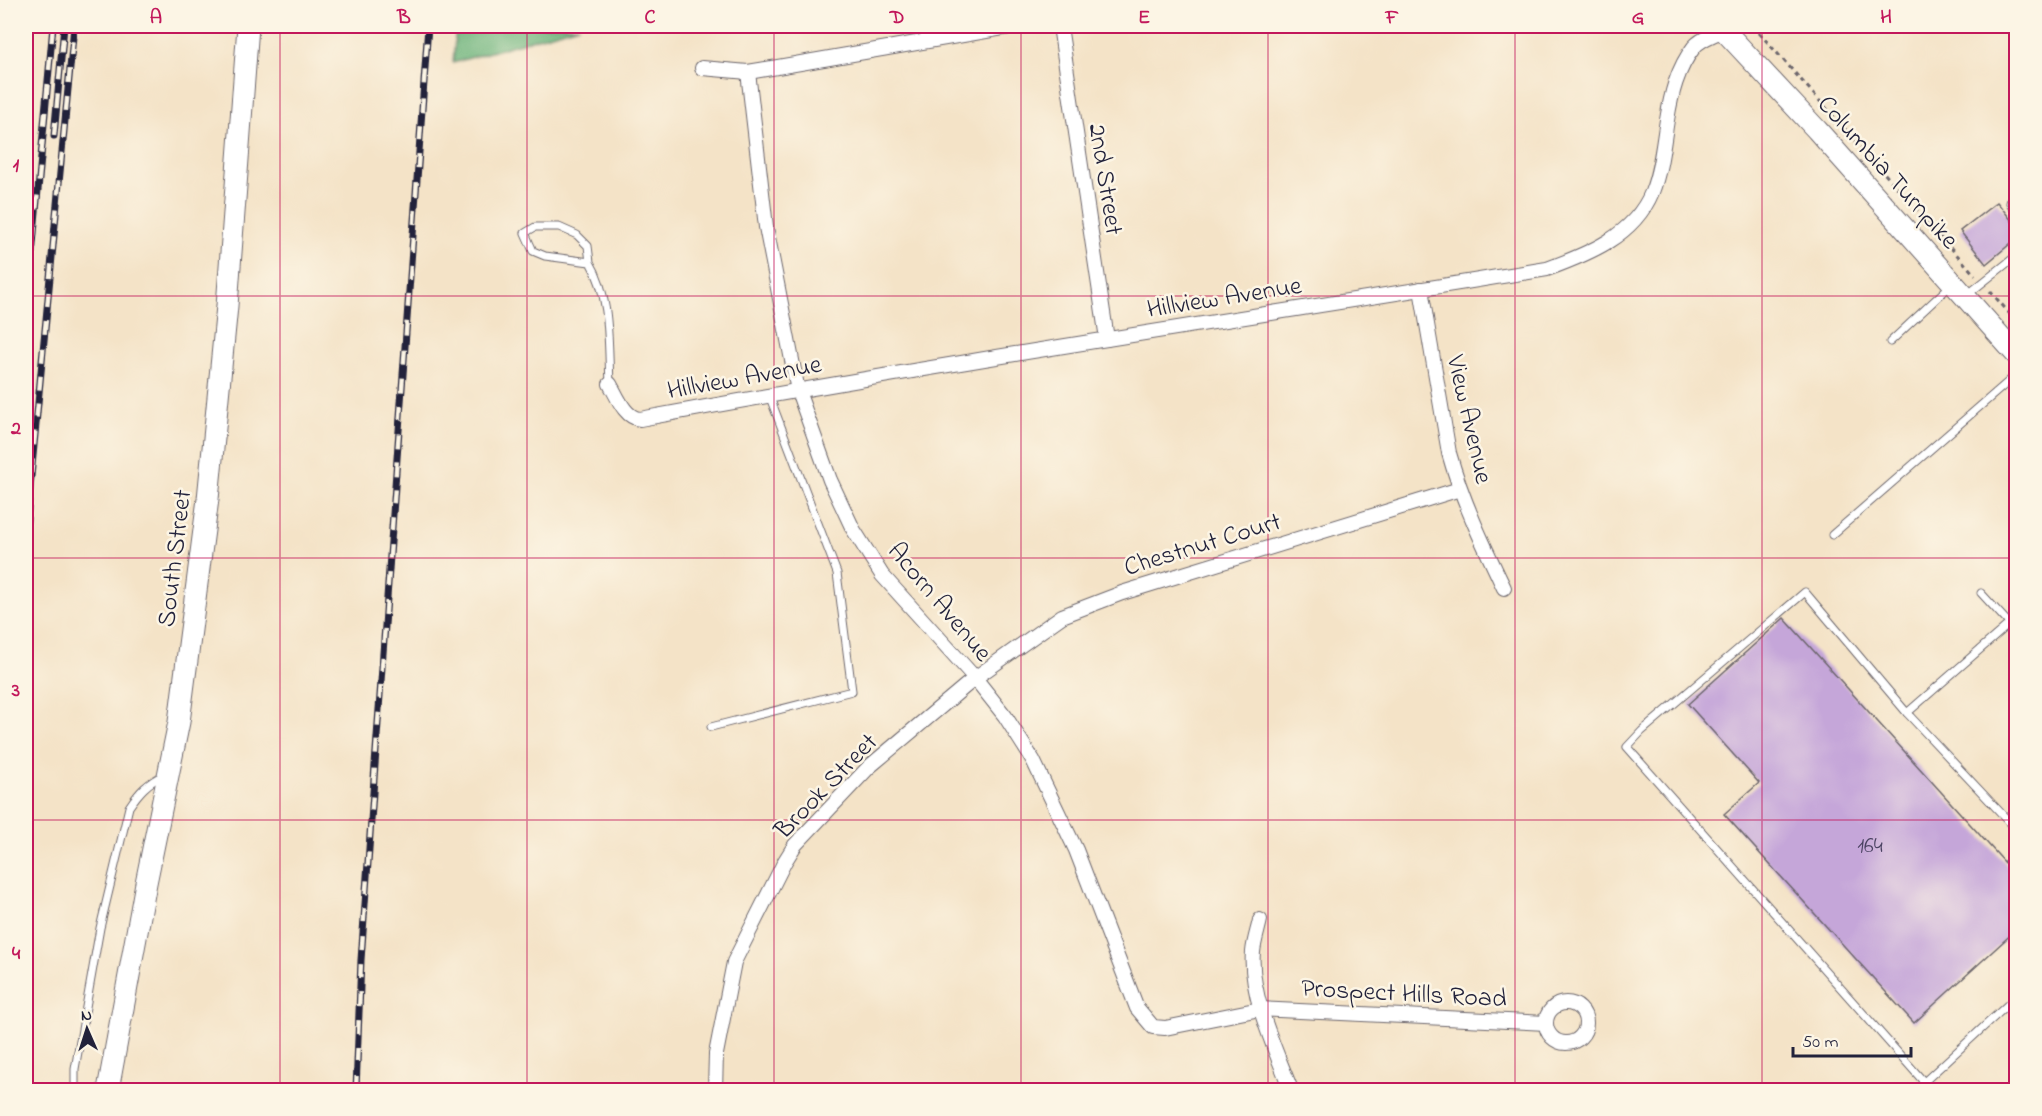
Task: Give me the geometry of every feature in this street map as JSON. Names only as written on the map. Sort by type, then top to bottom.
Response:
[{"type":"main road","name":"South Street","points":[[108,1090],[179,723],[208,499],[248,26]]},
{"type":"main road","name":"Columbia Turnpike","points":[[1724,27],[2016,354]]},
{"type":"street","points":[[702,68],[748,72],[1015,26]]},
{"type":"street","name":"2nd Street","points":[[1060,26],[1107,339]]},
{"type":"street","name":"Hillview Avenue","points":[[610,384],[629,415],[635,419],[1107,339],[1547,269],[1597,249],[1622,232],[1638,214],[1651,195],[1660,160],[1671,93],[1678,75],[1694,48],[1705,37],[1724,27]]},
{"type":"street","name":"Acorn Avenue","points":[[748,72],[766,227],[798,391],[830,480],[853,529],[882,575],[975,678],[1005,716],[1033,760],[1076,850],[1137,1008],[1153,1027],[1165,1029],[1260,1009]]},
{"type":"street","name":"View Avenue","points":[[1420,289],[1449,453],[1479,537],[1504,588]]},
{"type":"street","name":"Chestnut Court","points":[[975,678],[1062,616],[1122,593],[1460,489]]},
{"type":"street","name":"Brook Street","points":[[715,1090],[716,1054],[734,962],[795,845],[869,767],[975,678]]},
{"type":"street","points":[[1260,920],[1253,953],[1260,1009],[1290,1090]]},
{"type":"street","name":"Prospect Hills Road","points":[[1260,1009],[1546,1023]]},
{"type":"lane","points":[[2016,187],[2010,203],[2016,212]]},
{"type":"lane","points":[[590,262],[545,256],[533,251],[525,233],[536,226],[559,227],[578,235],[588,246],[590,262],[598,275],[607,324],[610,384]]},
{"type":"lane","points":[[1890,342],[1959,290],[1982,282],[2016,256]]},
{"type":"lane","points":[[1832,536],[2016,375]]},
{"type":"lane","points":[[711,727],[852,691],[837,573],[769,395]]},
{"type":"lane","points":[[2016,829],[1907,713],[1805,592],[1642,731],[1627,747],[1924,1082],[2016,997]]},
{"type":"lane","points":[[1982,593],[2013,621],[2016,631]]},
{"type":"lane","points":[[1907,713],[2013,621]]},
{"type":"lane","points":[[75,1090],[75,1069],[100,928],[129,807],[140,790],[150,782],[169,773]]},
{"type":"path","points":[[1753,26],[2016,321]]},
{"type":"green space","points":[[456,26],[579,26],[453,63]]},
{"type":"building","points":[[1997,202],[2016,226],[2016,239],[1986,264],[1960,231]]},
{"type":"building","points":[[1784,618],[2016,875],[2016,930],[1914,1023],[1724,814],[1759,783],[1688,704]]},
{"type":"railway","points":[[26,321],[53,26]]},
{"type":"railway","points":[[54,136],[64,26]]},
{"type":"railway","points":[[26,529],[74,26]]},
{"type":"railway","points":[[356,1090],[361,960],[428,26]]}]
